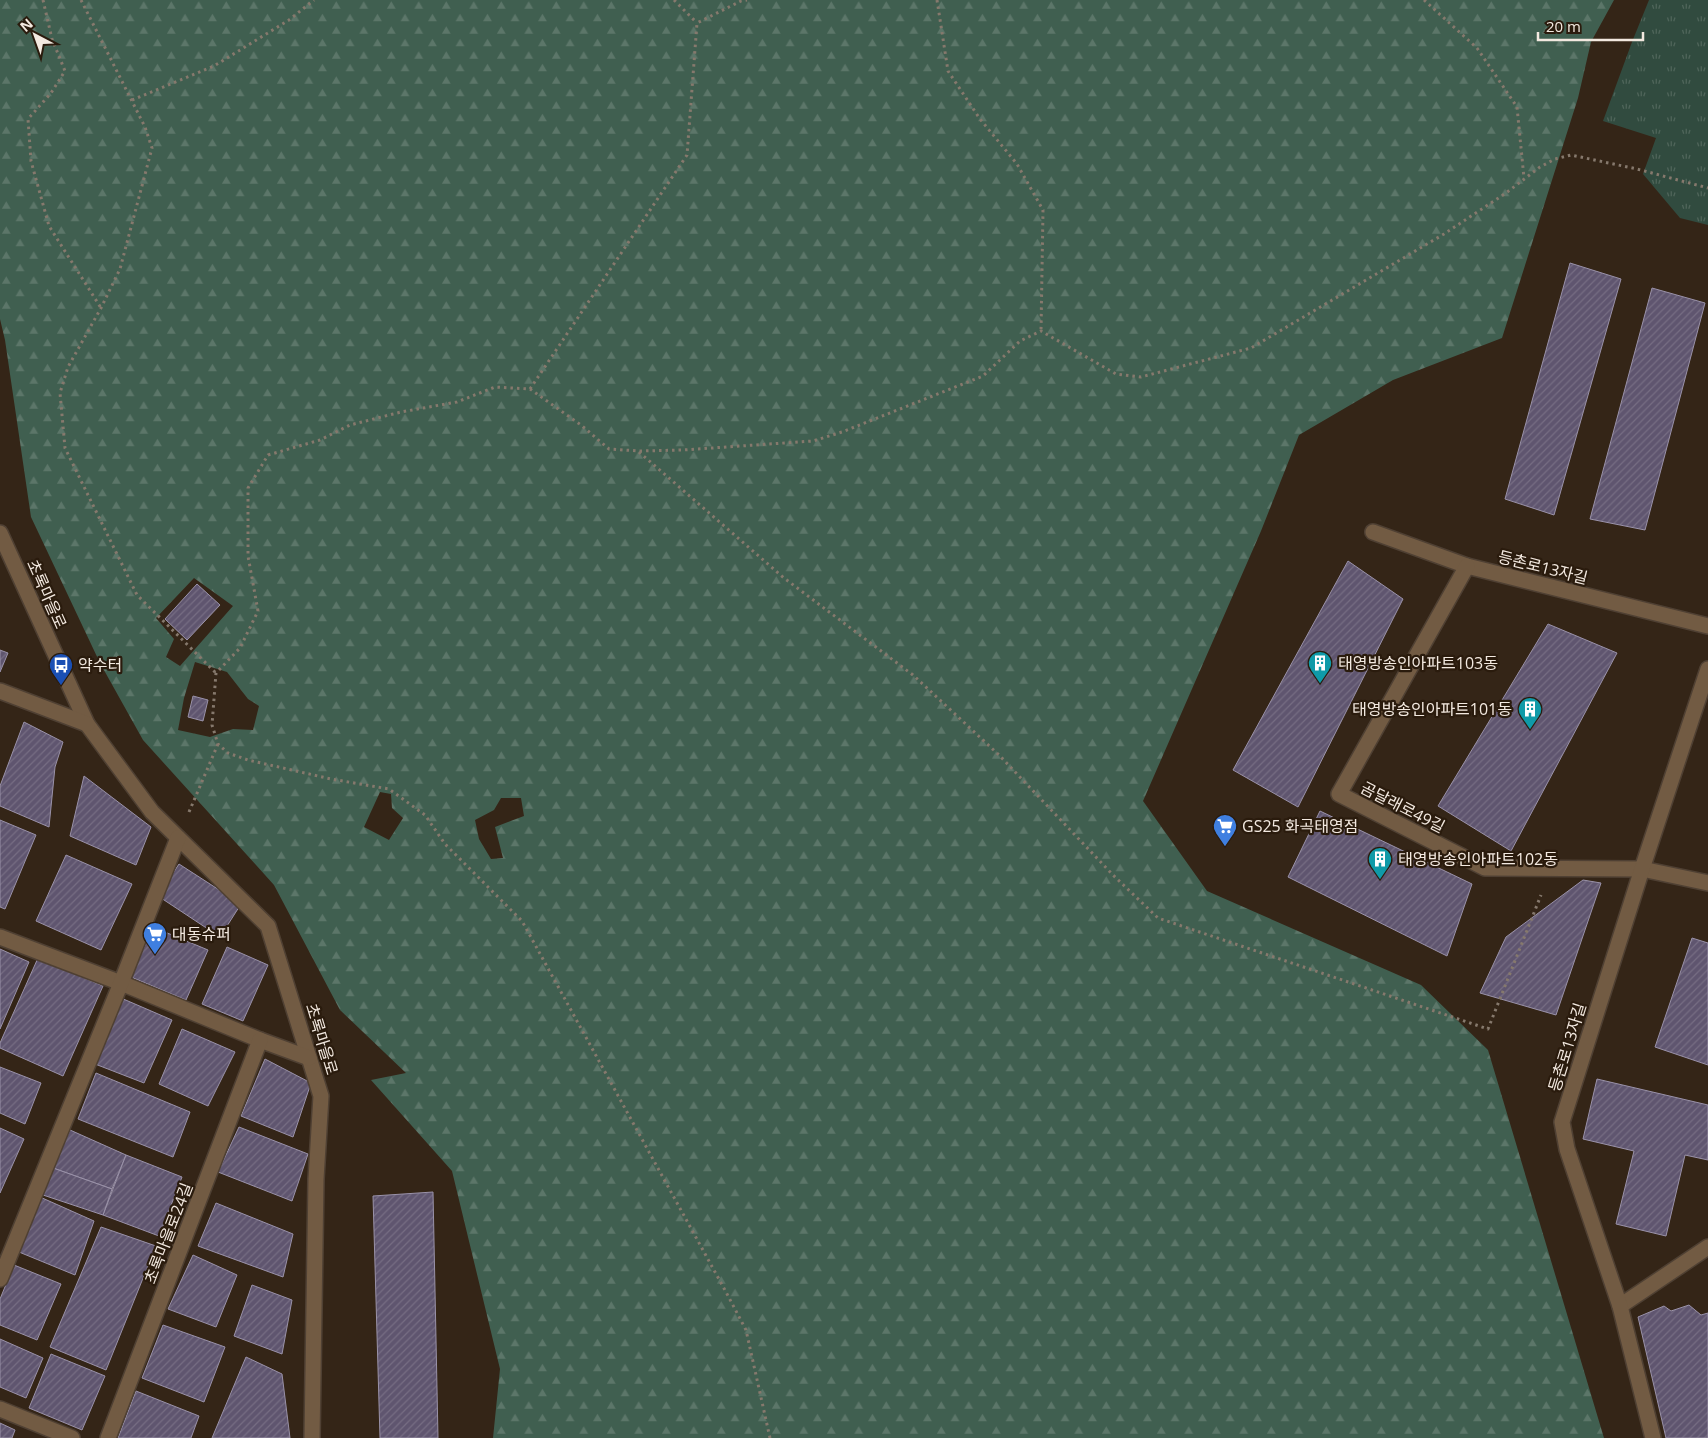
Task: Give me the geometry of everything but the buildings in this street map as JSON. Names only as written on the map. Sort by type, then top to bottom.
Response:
[{"type":"street","name":"초록마을로","points":[[0,532],[87,724],[152,812],[268,926],[321,1096],[316,1179],[312,1438]]},
{"type":"street","name":"등촌로13자길","points":[[1373,532],[1467,566],[1708,626]]},
{"type":"street","name":"곰달래로49길","points":[[1467,566],[1339,794],[1485,868],[1642,869],[1708,884]]},
{"type":"street","name":"등촌로13자길","points":[[1652,1438],[1620,1306],[1567,1149],[1562,1122],[1708,669]]},
{"type":"street","points":[[0,692],[87,724]]},
{"type":"street","points":[[0,1279],[178,838]]},
{"type":"street","points":[[0,937],[310,1058]]},
{"type":"street","name":"초록마을로24길","points":[[108,1438],[260,1040]]},
{"type":"street","points":[[1620,1306],[1708,1247]]},
{"type":"street","points":[[0,1409],[72,1438]]},
{"type":"path","points":[[44,0],[52,39],[65,71],[51,92],[28,119],[31,161],[50,226],[101,308]]},
{"type":"path","points":[[82,0],[146,127],[152,148],[120,269],[68,367],[60,394],[65,448],[137,595],[216,673]]},
{"type":"path","points":[[132,100],[214,66],[290,20],[314,0]]},
{"type":"path","points":[[530,389],[686,155],[697,23],[674,0]]},
{"type":"path","points":[[697,23],[747,0]]},
{"type":"path","points":[[937,0],[948,71],[980,119],[1018,164],[1043,210],[1041,331]]},
{"type":"path","points":[[1424,0],[1478,48],[1517,107],[1524,179]]},
{"type":"path","points":[[1041,331],[1116,374],[1141,377],[1251,348],[1444,234],[1555,159],[1572,155],[1637,169],[1708,188]]},
{"type":"path","points":[[770,1438],[746,1330],[522,921],[445,844],[425,815],[389,789],[330,779],[248,760],[228,754],[218,744],[212,726],[216,673],[240,648],[258,611],[248,556],[248,488],[268,455],[320,440],[350,425],[401,412],[457,402],[494,387],[530,389],[581,425],[609,448],[639,451],[683,450],[813,441],[842,432],[983,376],[1020,341],[1041,331]]},
{"type":"path","points":[[639,451],[784,578],[913,675],[999,755],[1113,875],[1158,918],[1488,1029],[1552,869]]},
{"type":"path","points":[[178,838],[218,744]]},
{"type":"green space","points":[[0,0],[1614,0],[1591,42],[1578,98],[1502,338],[1393,380],[1299,435],[1261,531],[1143,801],[1207,891],[1421,985],[1488,1050],[1604,1438],[493,1438],[500,1369],[452,1171],[371,1080],[406,1073],[340,1010],[274,885],[143,740],[100,663],[31,517],[5,340],[0,319]],"holes":[[[194,578],[233,606],[180,666],[166,657],[174,639],[156,618]],[[195,662],[227,672],[248,699],[259,706],[253,730],[233,729],[210,737],[178,730],[184,698]],[[380,792],[391,794],[392,808],[403,818],[389,840],[364,827]],[[501,798],[521,798],[524,816],[495,827],[503,858],[491,859],[479,839],[475,820],[494,810]]]},
{"type":"green space","points":[[1649,0],[1708,0],[1708,225],[1680,218],[1643,174],[1656,138],[1603,121]]},
{"type":"place","name":"태영방송인아파트103동","points":[[1320,684]]},
{"type":"place","name":"약수터","points":[[61,686]]},
{"type":"place","name":"태영방송인아파트101동","points":[[1530,730]]},
{"type":"place","name":"GS25 화곡태영점","points":[[1225,847]]},
{"type":"place","name":"태영방송인아파트102동","points":[[1380,880]]},
{"type":"place","name":"대동슈퍼","points":[[155,955]]}]
